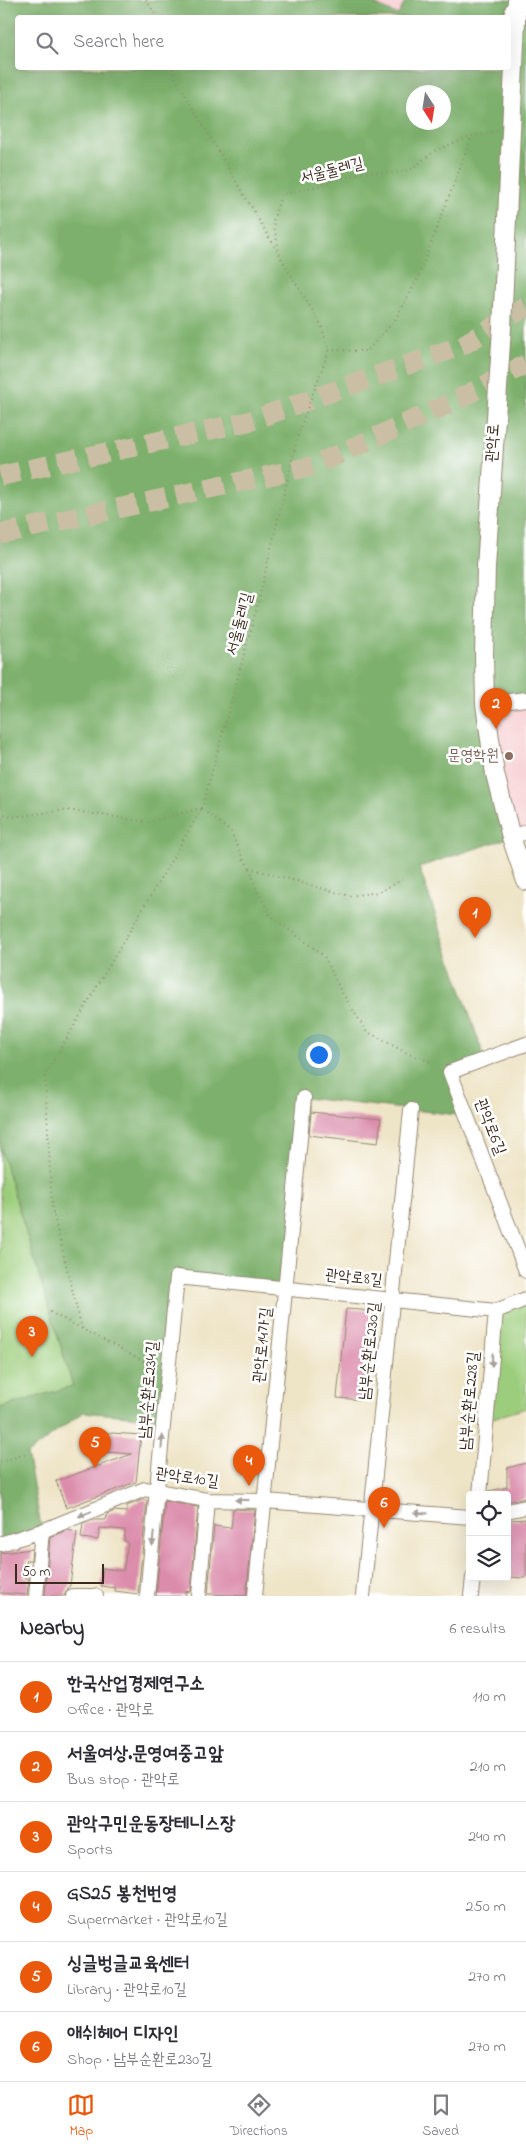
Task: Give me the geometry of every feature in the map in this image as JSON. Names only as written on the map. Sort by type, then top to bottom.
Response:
[{"type":"main road","name":"관악로","points":[[517,4],[502,328],[486,567],[485,704],[495,774],[518,835],[526,881]]},
{"type":"street","points":[[485,704],[526,699]]},
{"type":"street","name":"관악로6길","points":[[526,1044],[450,1072],[526,1271]]},
{"type":"street","name":"관악로14가길","points":[[255,1596],[304,1098]]},
{"type":"street","name":"남부순환로230길","points":[[363,1596],[411,1110]]},
{"type":"street","name":"관악로8길","points":[[177,1277],[496,1311],[526,1299]]},
{"type":"street","name":"남부순환로234길","points":[[147,1596],[177,1277]]},
{"type":"street","name":"남부순환로228길","points":[[480,1491],[496,1311]]},
{"type":"street","name":"관악로10길","points":[[0,1544],[42,1531],[145,1490],[207,1500],[265,1500],[372,1510],[466,1516]]},
{"type":"street","points":[[199,1596],[207,1500]]},
{"type":"street","points":[[511,1510],[526,1507]]},
{"type":"street","points":[[36,1596],[42,1531]]},
{"type":"street","points":[[471,1596],[472,1581]]},
{"type":"street","points":[[73,1595],[96,1596]]},
{"type":"path","points":[[146,0],[156,15]]},
{"type":"path","name":"서울둘레길","points":[[82,1329],[52,1208],[46,1075],[202,808],[258,603],[299,431],[329,350],[321,325],[174,76],[173,70]]},
{"type":"path","points":[[329,350],[367,351],[395,320],[417,280],[472,136],[510,128]]},
{"type":"path","name":"서울둘레길","points":[[280,256],[273,221],[281,195],[363,172],[393,173],[410,170],[436,150],[472,136]]},
{"type":"path","points":[[0,812],[10,817],[67,810],[148,822],[202,808],[230,832],[250,868],[256,888],[270,916],[324,956],[340,991],[366,1031],[409,1054],[432,1062]]},
{"type":"path","points":[[250,868],[349,896],[379,892],[402,880]]},
{"type":"path","points":[[50,1312],[168,1374]]},
{"type":"path","points":[[0,1462],[27,1454]]},
{"type":"path","points":[[56,1481],[70,1520]]},
{"type":"shaded area","points":[[365,0],[406,0],[398,15]]},
{"type":"shaded area","name":"문영학원","points":[[526,699],[526,832],[511,837],[485,704]]},
{"type":"green space","points":[[0,0],[365,0],[398,15],[406,0],[526,0],[526,699],[485,704],[511,837],[419,867],[485,1059],[450,1072],[467,1116],[305,1098],[286,1289],[177,1277],[164,1419],[83,1412],[27,1454],[42,1531],[0,1544],[0,1408],[73,1386],[0,1147]]},
{"type":"green space","points":[[0,1147],[73,1386],[0,1408]]},
{"type":"green space","points":[[526,1299],[526,1408],[486,1420],[496,1311]]},
{"type":"building","points":[[311,1112],[381,1119],[378,1143],[309,1135]]},
{"type":"building","points":[[346,1309],[373,1311],[364,1400],[337,1398]]},
{"type":"building","points":[[97,1432],[141,1435],[136,1482],[66,1508],[56,1481],[132,1454],[95,1451]]},
{"type":"building","points":[[526,1463],[526,1498],[511,1501],[511,1491],[489,1491],[507,1487],[507,1468]]},
{"type":"building","points":[[147,1500],[138,1594],[115,1591],[115,1588],[101,1586],[103,1568],[123,1571],[128,1542],[124,1541],[125,1530],[100,1528],[98,1540],[81,1538],[83,1524],[93,1520],[106,1520],[107,1514],[115,1511],[126,1512],[127,1506]]},
{"type":"building","points":[[165,1501],[198,1507],[191,1592],[186,1591],[186,1596],[156,1596]]},
{"type":"building","points":[[233,1509],[255,1510],[246,1596],[208,1594],[214,1526],[231,1528]]},
{"type":"building","points":[[526,1519],[526,1578],[511,1577],[511,1520]]},
{"type":"building","points":[[67,1530],[77,1532],[70,1585],[64,1596],[45,1596],[50,1537]]},
{"type":"building","points":[[32,1549],[31,1560],[27,1560],[24,1578],[29,1578],[27,1595],[0,1593],[0,1553]]},
{"type":"tunnel","points":[[0,476],[250,421],[463,345],[526,307]]},
{"type":"tunnel","points":[[0,534],[313,466],[457,400],[526,364]]},
{"type":"place","name":"서울여상.문영여중고앞","points":[[496,729]]},
{"type":"place","name":"문영학원","points":[[509,756]]},
{"type":"place","name":"한국산업경제연구소","points":[[475,938]]},
{"type":"place","name":"관악구민운동장테니스장","points":[[32,1357]]},
{"type":"place","name":"싱글벙글교육센터","points":[[95,1468]]},
{"type":"place","name":"GS25 봉천번영","points":[[249,1486]]},
{"type":"place","name":"애쉬헤어 디자인","points":[[384,1528]]}]
